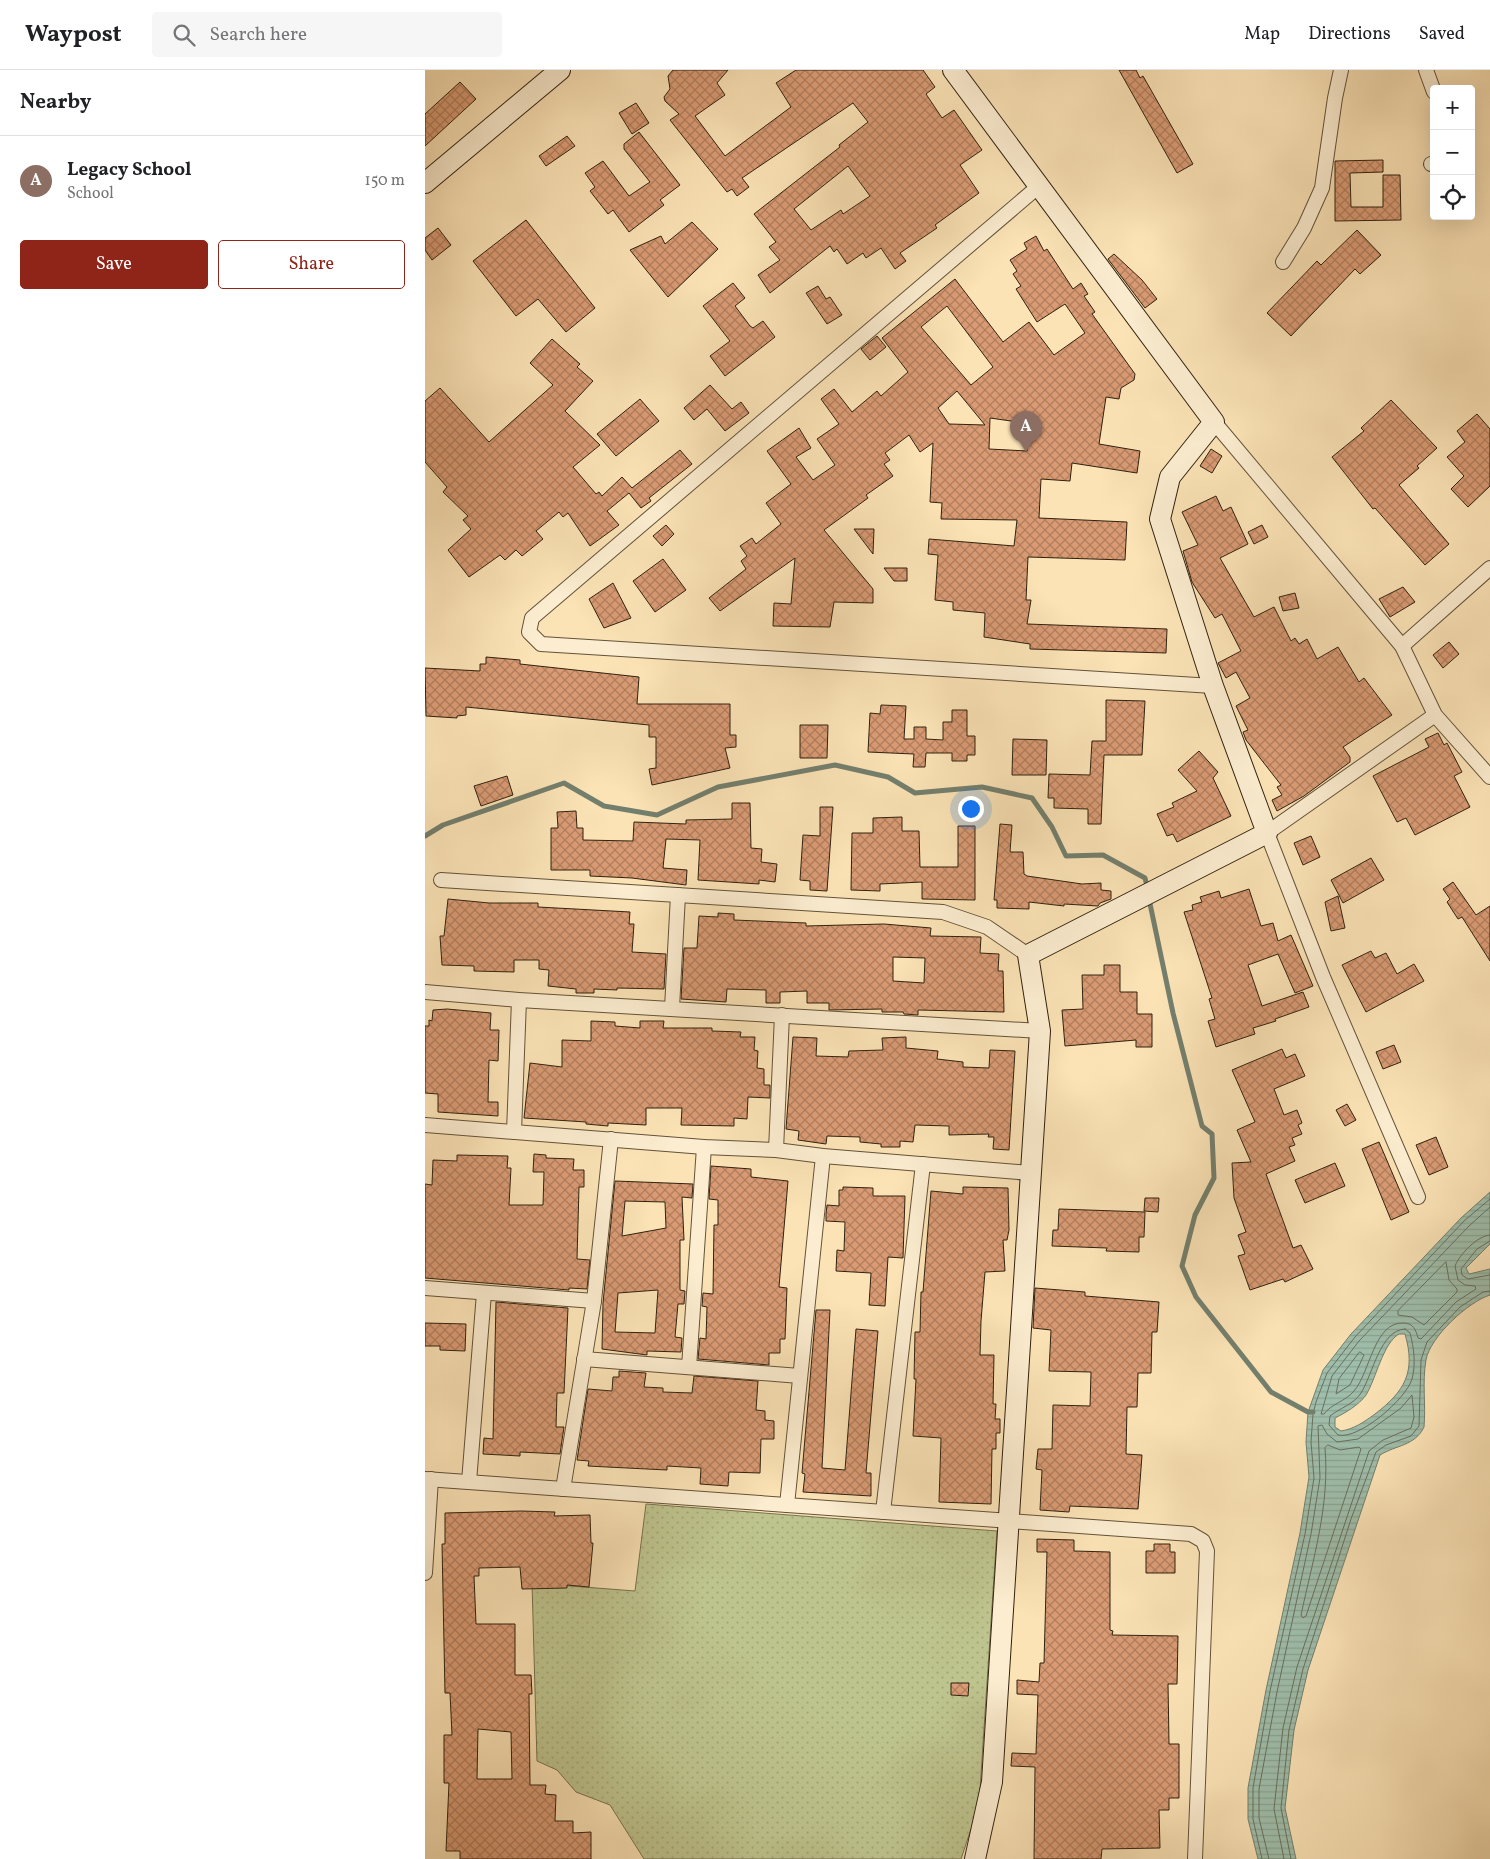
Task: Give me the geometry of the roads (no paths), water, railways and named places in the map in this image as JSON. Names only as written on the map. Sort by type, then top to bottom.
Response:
[{"type":"street","points":[[425,183],[559,70]]},
{"type":"street","points":[[953,70],[1214,422],[1402,646],[1435,715],[1490,777]]},
{"type":"street","points":[[1283,262],[1304,228],[1322,188],[1341,70]]},
{"type":"street","points":[[1426,70],[1431,85]]},
{"type":"street","points":[[1039,186],[532,618],[529,632],[541,644],[1213,686]]},
{"type":"street","points":[[1214,422],[1170,477],[1160,519],[1213,686],[1267,833],[1323,977],[1419,1197]]},
{"type":"street","points":[[1402,646],[1490,568]]},
{"type":"street","points":[[1028,955],[1267,833],[1435,715]]},
{"type":"street","points":[[441,880],[943,912],[987,927],[1028,955],[1039,1031],[1031,1172],[992,1782],[975,1859]]},
{"type":"street","points":[[672,1008],[678,896]]},
{"type":"street","points":[[425,992],[519,1000],[1039,1031]]},
{"type":"street","points":[[514,1132],[519,1000]]},
{"type":"street","points":[[776,1150],[782,1015]]},
{"type":"street","points":[[425,1125],[704,1147],[776,1150],[823,1156],[1031,1172]]},
{"type":"street","points":[[563,1489],[594,1301],[611,1139]]},
{"type":"street","points":[[689,1367],[704,1147]]},
{"type":"street","points":[[787,1505],[823,1156]]},
{"type":"street","points":[[883,1512],[923,1164]]},
{"type":"street","points":[[425,1288],[594,1301]]},
{"type":"street","points":[[469,1482],[484,1293]]},
{"type":"street","points":[[584,1359],[800,1376]]},
{"type":"street","points":[[425,1573],[428,1479],[1191,1534],[1203,1541],[1207,1551],[1195,1859]]},
{"type":"water","points":[[1490,1192],[1490,1244],[1466,1268],[1469,1274],[1490,1269],[1490,1295],[1471,1305],[1451,1322],[1442,1331],[1429,1351],[1424,1377],[1424,1427],[1420,1433],[1410,1442],[1380,1455],[1308,1670],[1294,1730],[1285,1808],[1296,1859],[1258,1859],[1248,1819],[1248,1788],[1266,1690],[1300,1533],[1309,1477],[1306,1442],[1308,1412],[1323,1370],[1351,1334],[1461,1218]],"holes":[[[1399,1334],[1405,1334],[1409,1359],[1408,1370],[1401,1389],[1385,1406],[1363,1422],[1350,1429],[1341,1431],[1335,1427],[1335,1418],[1356,1405],[1366,1395],[1384,1353],[1393,1339]]]},
{"type":"waterway","points":[[425,836],[443,825],[564,783],[604,806],[657,815],[718,787],[835,765],[888,777],[915,793],[982,787],[1032,798],[1052,827],[1066,856],[1103,855],[1145,878],[1148,890]]},
{"type":"waterway","points":[[1149,899],[1173,1013],[1202,1126],[1212,1134],[1214,1178],[1195,1215],[1182,1266],[1196,1297],[1271,1392],[1308,1412],[1313,1412]]},
{"type":"place","name":"Legacy School","points":[[1026,452]]}]
